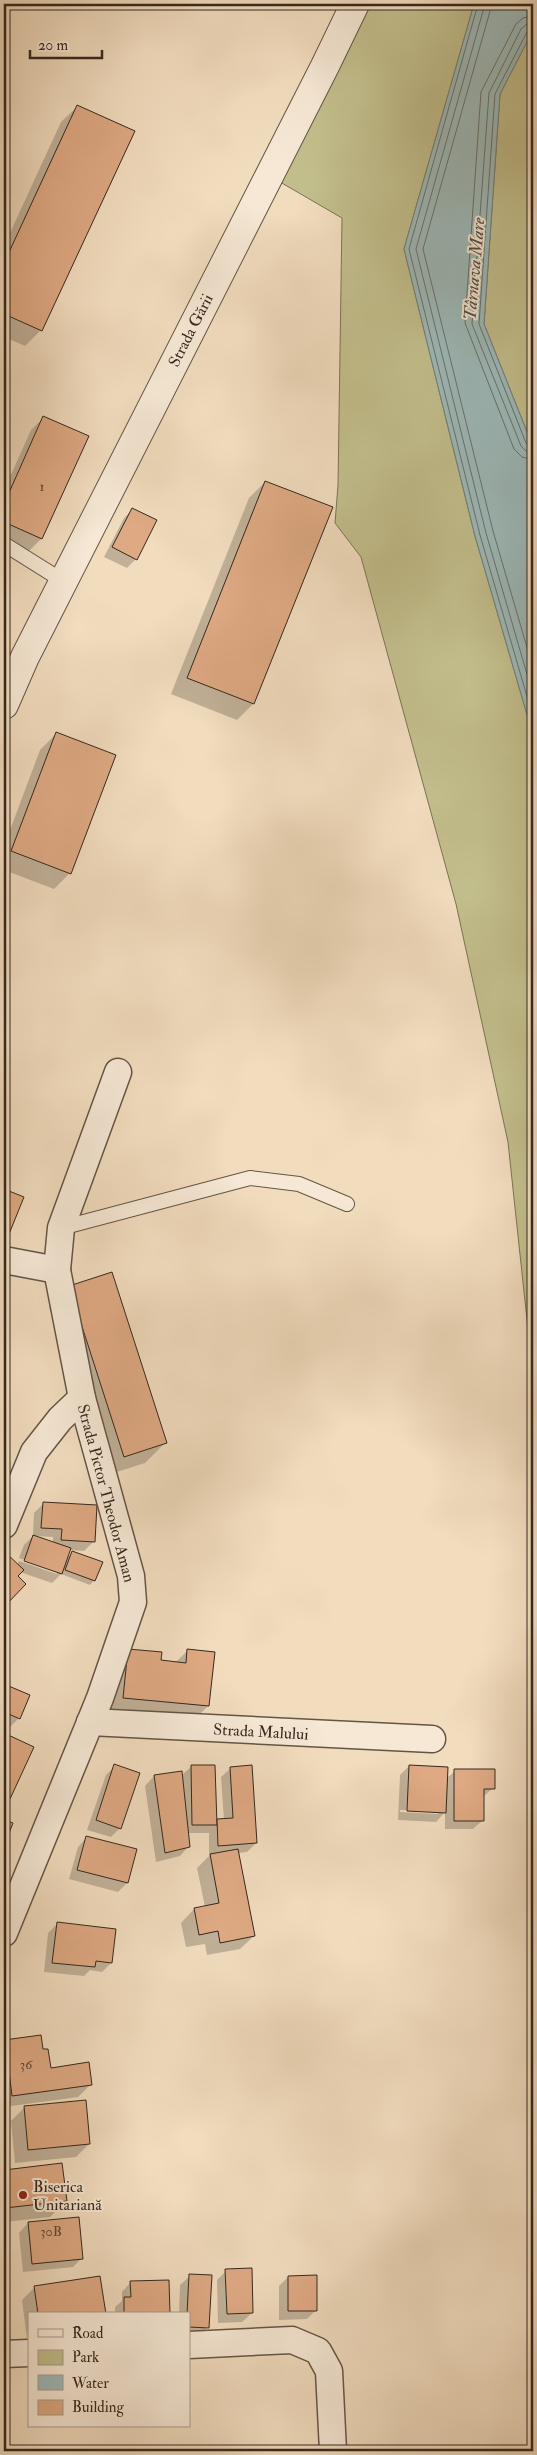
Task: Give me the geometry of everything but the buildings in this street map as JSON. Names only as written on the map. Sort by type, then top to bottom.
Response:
[{"type":"street","name":"Strada Gării","points":[[4,705],[63,580],[325,66],[354,4]]},
{"type":"street","name":"Strada Pictor Theodor Aman","points":[[4,1933],[90,1722],[133,1602],[131,1576],[82,1398],[57,1270],[61,1228],[118,1072]]},
{"type":"street","points":[[4,1260],[57,1270]]},
{"type":"street","points":[[4,1525],[34,1452],[60,1418],[82,1398]]},
{"type":"street","name":"Strada Malului","points":[[90,1722],[432,1740]]},
{"type":"street","points":[[190,2345],[292,2340],[318,2351],[329,2371],[333,2451]]},
{"type":"street","points":[[4,2354],[28,2353]]},
{"type":"lane","points":[[4,544],[63,580]]},
{"type":"lane","points":[[61,1228],[250,1178],[299,1184],[347,1204]]},
{"type":"green space","points":[[355,4],[474,4],[404,249],[475,536],[533,735],[533,1376],[508,1142],[456,904],[361,557],[335,523],[338,485],[342,218],[268,175]]},
{"type":"green space","points":[[533,30],[533,447],[484,324],[500,94]]},
{"type":"water","name":"Târnava Mare","points":[[474,4],[533,4],[533,30],[500,94],[484,324],[533,447],[533,735],[475,536],[404,249]]},
{"type":"place","name":"Biserica Unitariană","points":[[23,2195]]}]
